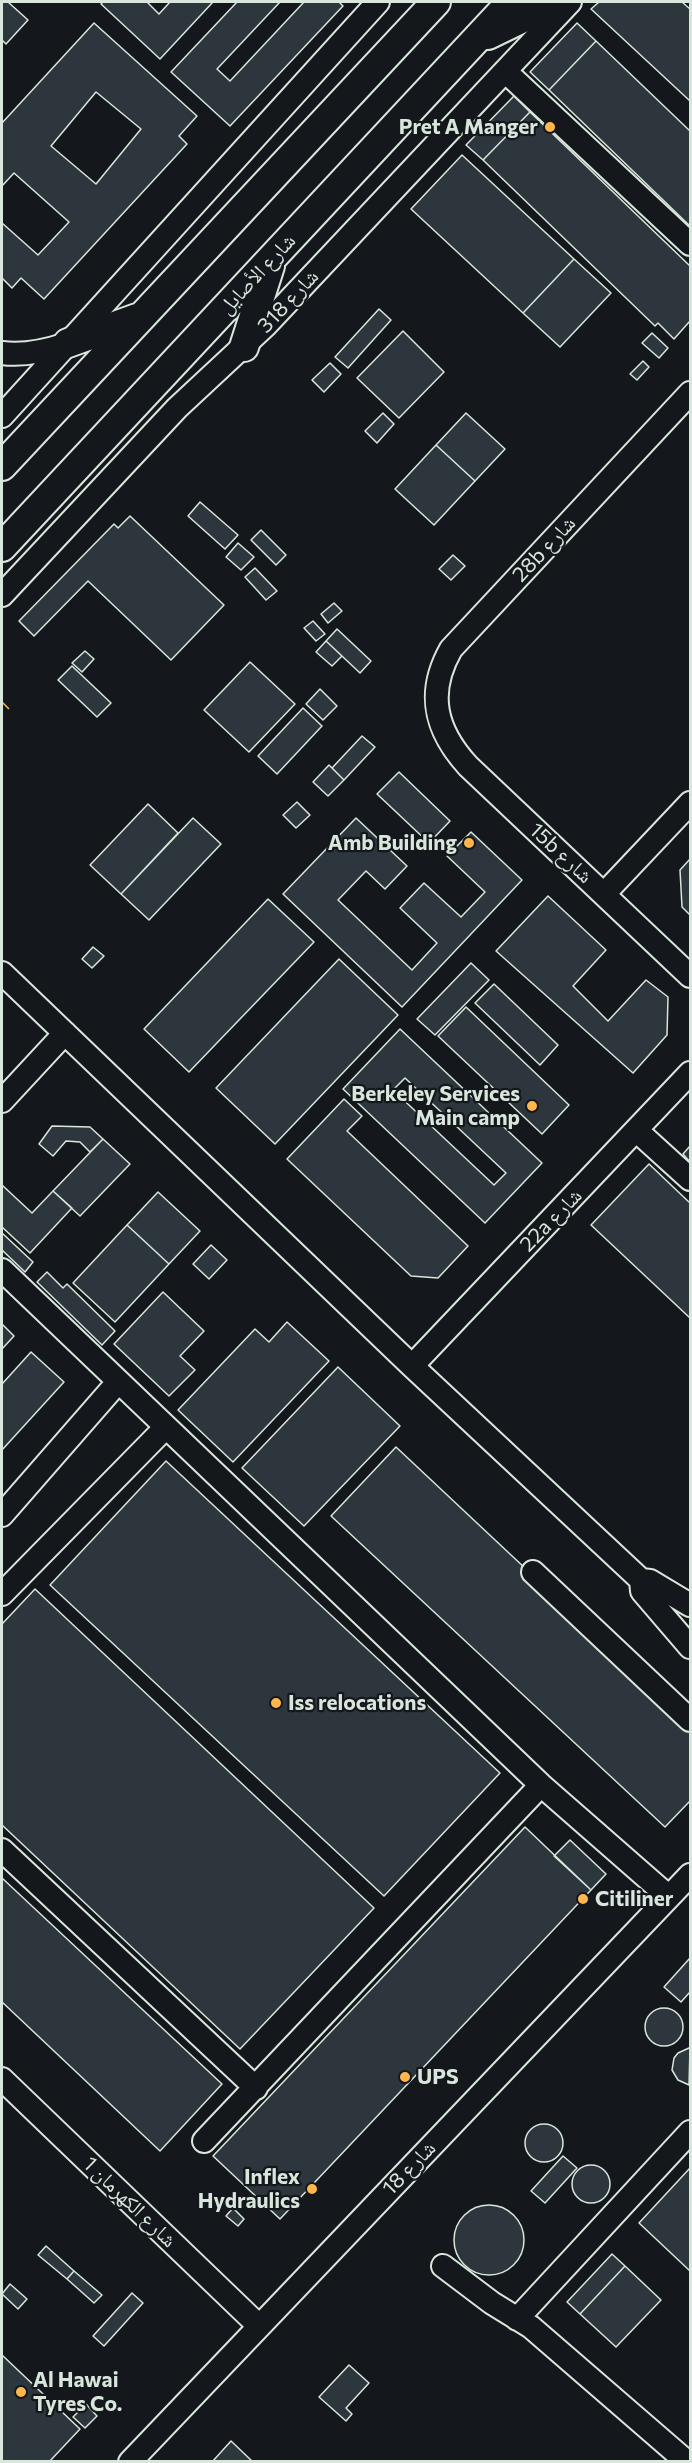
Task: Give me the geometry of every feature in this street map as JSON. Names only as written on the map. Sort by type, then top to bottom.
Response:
[{"type":"main road","points":[[2,466],[436,2]]},
{"type":"main road","name":"شارع الأصايل","points":[[2,546],[511,2]]},
{"type":"main road","points":[[472,43],[556,2]]},
{"type":"main road","points":[[244,347],[273,257]]},
{"type":"main road","points":[[68,343],[141,317]]},
{"type":"street","points":[[2,416],[378,2]]},
{"type":"street","name":"شارع 318","points":[[2,595],[177,408],[244,347],[570,2]]},
{"type":"street","points":[[505,71],[690,244]]},
{"type":"street","points":[[2,353],[48,350],[68,343]]},
{"type":"street","name":"28b شارع","points":[[440,723],[436,702],[437,688],[444,662],[451,650],[690,393]]},
{"type":"street","name":"15b شارع","points":[[440,723],[456,753],[468,766],[690,976]]},
{"type":"street","points":[[604,894],[690,803]]},
{"type":"street","points":[[2,973],[411,1366],[640,1580],[642,1591],[690,1647]]},
{"type":"street","points":[[2,1101],[65,1033]]},
{"type":"street","name":"22a شارع","points":[[411,1366],[690,1073]]},
{"type":"street","points":[[636,1130],[690,1179]]},
{"type":"street","points":[[2,1270],[541,1785],[669,1897]]},
{"type":"street","points":[[2,1515],[118,1382]]},
{"type":"street","points":[[2,1594],[166,1428]]},
{"type":"street","points":[[533,1572],[690,1720]]},
{"type":"street","points":[[640,1580],[650,1581],[690,1605]]},
{"type":"street","points":[[204,2141],[541,1785]]},
{"type":"street","points":[[2,1850],[256,2088]]},
{"type":"street","name":"شارع 18","points":[[130,2462],[258,2325],[690,1875]]},
{"type":"street","name":"شارع الكهرمان 1","points":[[2,2079],[258,2325]]},
{"type":"street","points":[[517,2319],[690,2132]]},
{"type":"street","points":[[444,2266],[531,2327],[687,2462]]},
{"type":"building","points":[[2,2],[8,2],[28,20],[6,44],[2,40]]},
{"type":"building","points":[[103,2],[147,2],[159,14],[170,2],[213,2],[160,59],[101,4]]},
{"type":"building","points":[[237,2],[280,2],[217,69],[230,81],[304,2],[339,2],[343,6],[230,126],[171,72]]},
{"type":"building","points":[[599,2],[682,2],[690,9],[690,101],[591,9]]},
{"type":"building","points":[[94,23],[197,116],[179,136],[187,144],[44,299],[21,278],[12,288],[2,278],[2,223],[38,255],[69,222],[14,173],[2,186],[2,123]],"holes":[[[96,92],[141,129],[96,184],[51,146]]]},
{"type":"building","points":[[577,23],[596,41],[549,90],[530,72]]},
{"type":"building","points":[[596,41],[690,131],[690,226],[549,90]]},
{"type":"building","points":[[514,96],[530,112],[483,160],[466,145]]},
{"type":"building","points":[[530,112],[690,266],[690,321],[674,339],[658,323],[655,326],[483,160]]},
{"type":"building","points":[[462,155],[574,259],[523,313],[411,209]]},
{"type":"building","points":[[574,259],[611,293],[560,347],[523,313]]},
{"type":"building","points":[[379,309],[391,320],[348,368],[335,357]]},
{"type":"building","points":[[403,331],[444,372],[399,418],[357,378]]},
{"type":"building","points":[[652,333],[668,348],[659,358],[642,343]]},
{"type":"building","points":[[643,361],[649,367],[637,380],[630,374]]},
{"type":"building","points":[[330,363],[341,374],[324,392],[312,380]]},
{"type":"building","points":[[383,413],[394,424],[377,443],[365,431]]},
{"type":"building","points":[[466,413],[505,449],[475,481],[436,445]]},
{"type":"building","points":[[436,445],[475,481],[434,525],[395,489]]},
{"type":"building","points":[[200,502],[238,535],[225,549],[188,516]]},
{"type":"building","points":[[130,516],[224,605],[171,660],[88,581],[34,636],[19,621],[114,524],[118,528]]},
{"type":"building","points":[[261,530],[286,555],[276,565],[251,540]]},
{"type":"building","points":[[238,543],[254,557],[241,570],[226,557]]},
{"type":"building","points":[[453,555],[465,566],[451,580],[439,569]]},
{"type":"building","points":[[255,568],[277,591],[266,600],[245,577]]},
{"type":"building","points":[[334,603],[342,611],[328,623],[321,614]]},
{"type":"building","points":[[313,621],[325,634],[316,641],[304,628]]},
{"type":"building","points":[[337,629],[371,661],[360,673],[326,641]]},
{"type":"building","points":[[326,641],[342,656],[332,666],[316,652]]},
{"type":"building","points":[[85,651],[94,659],[82,672],[72,663]]},
{"type":"building","points":[[250,662],[295,704],[249,752],[204,710]]},
{"type":"building","points":[[72,666],[111,703],[97,717],[58,680]]},
{"type":"building","points":[[320,689],[337,706],[323,720],[306,704]]},
{"type":"building","points":[[303,708],[322,726],[277,774],[258,756]]},
{"type":"building","points":[[362,736],[375,747],[344,780],[332,768]]},
{"type":"building","points":[[329,765],[344,780],[328,796],[313,782]]},
{"type":"building","points":[[399,772],[450,821],[429,843],[377,794]]},
{"type":"building","points":[[297,802],[310,815],[296,828],[283,815]]},
{"type":"building","points":[[148,804],[178,833],[121,894],[90,865]]},
{"type":"building","points":[[193,818],[221,844],[149,920],[121,894]]},
{"type":"building","points":[[356,818],[407,866],[385,889],[366,871],[338,900],[412,970],[437,943],[400,908],[424,883],[461,917],[485,892],[447,856],[471,832],[522,880],[402,1007],[283,894]]},
{"type":"building","points":[[690,859],[690,915],[682,907],[680,870]]},
{"type":"building","points":[[548,896],[606,950],[573,986],[608,1021],[646,980],[668,997],[667,1035],[633,1073],[496,951]]},
{"type":"building","points":[[268,899],[314,942],[189,1072],[144,1029]]},
{"type":"building","points":[[93,947],[104,956],[92,968],[82,959]]},
{"type":"building","points":[[339,959],[398,1015],[275,1144],[216,1088]]},
{"type":"building","points":[[471,963],[489,980],[435,1035],[417,1019]]},
{"type":"building","points":[[494,984],[558,1045],[540,1065],[475,1003]]},
{"type":"building","points":[[466,1007],[569,1105],[542,1134],[438,1036]]},
{"type":"building","points":[[400,1029],[542,1163],[485,1223],[343,1089]],"holes":[[[405,1078],[506,1173],[494,1185],[393,1090]]]},
{"type":"building","points":[[344,1099],[362,1116],[347,1131],[468,1246],[438,1278],[411,1276],[287,1159]]},
{"type":"building","points":[[52,1126],[90,1127],[103,1139],[90,1152],[80,1142],[66,1141],[53,1156],[39,1144]]},
{"type":"building","points":[[103,1139],[130,1164],[80,1216],[53,1191]]},
{"type":"building","points":[[690,1146],[690,1162],[683,1154]]},
{"type":"building","points":[[649,1164],[690,1203],[690,1318],[591,1225]]},
{"type":"building","points":[[2,1185],[32,1213],[53,1191],[72,1208],[30,1253],[2,1227]]},
{"type":"building","points":[[158,1192],[200,1231],[169,1264],[127,1225]]},
{"type":"building","points":[[127,1225],[169,1264],[115,1322],[73,1283]]},
{"type":"building","points":[[2,1233],[33,1262],[25,1272],[2,1250]]},
{"type":"building","points":[[211,1245],[227,1260],[209,1279],[193,1264]]},
{"type":"building","points":[[47,1272],[63,1288],[67,1284],[115,1331],[102,1345],[37,1282]]},
{"type":"building","points":[[163,1292],[204,1331],[180,1356],[195,1370],[169,1396],[114,1344]]},
{"type":"building","points":[[287,1322],[329,1361],[233,1462],[178,1410],[255,1329],[269,1342]]},
{"type":"building","points":[[2,1324],[14,1336],[2,1349]]},
{"type":"building","points":[[31,1352],[64,1382],[2,1450],[2,1384]]},
{"type":"building","points":[[338,1367],[400,1426],[304,1526],[242,1468]]},
{"type":"building","points":[[396,1447],[690,1723],[690,1801],[665,1827],[331,1516]]},
{"type":"building","points":[[166,1461],[500,1773],[384,1896],[50,1585]]},
{"type":"building","points":[[35,1589],[374,1908],[240,2049],[2,1825],[2,1624]]},
{"type":"building","points":[[525,1827],[591,1890],[280,2219],[213,2156]]},
{"type":"building","points":[[570,1840],[606,1874],[591,1890],[554,1856]]},
{"type":"building","points":[[2,1878],[222,2084],[160,2151],[2,2002]]},
{"type":"building","points":[[690,1958],[690,1992],[681,2002],[664,1987]]},
{"type":"building","points":[[664,2008],[677,2014],[683,2027],[677,2040],[664,2046],[651,2040],[645,2027],[651,2014]]},
{"type":"building","points":[[690,2048],[689,2085],[678,2080],[672,2070],[674,2058],[678,2053]]},
{"type":"building","points":[[544,2124],[557,2130],[563,2143],[557,2156],[544,2162],[531,2156],[525,2143],[531,2130]]},
{"type":"building","points":[[563,2156],[577,2168],[545,2203],[531,2191]]},
{"type":"building","points":[[591,2165],[604,2171],[610,2184],[604,2197],[591,2203],[578,2197],[572,2184],[578,2171]]},
{"type":"building","points":[[690,2168],[690,2271],[639,2223]]},
{"type":"building","points":[[489,2205],[502,2208],[514,2215],[521,2227],[524,2240],[521,2253],[514,2265],[502,2272],[489,2275],[476,2272],[464,2265],[457,2253],[454,2240],[457,2227],[464,2215],[476,2208]]},
{"type":"building","points":[[233,2208],[244,2219],[238,2226],[226,2216]]},
{"type":"building","points":[[46,2246],[74,2271],[67,2279],[38,2255]]},
{"type":"building","points":[[612,2254],[625,2266],[580,2314],[567,2302]]},
{"type":"building","points":[[625,2266],[661,2300],[616,2347],[580,2314]]},
{"type":"building","points":[[74,2271],[102,2295],[94,2303],[67,2279]]},
{"type":"building","points":[[10,2284],[27,2299],[18,2309],[2,2294]]},
{"type":"building","points":[[132,2293],[143,2303],[104,2346],[93,2336]]},
{"type":"building","name":"Al Hawai Tyres Co.","points":[[2,2355],[80,2429],[49,2462],[2,2462]]},
{"type":"building","points":[[349,2365],[369,2383],[346,2408],[352,2414],[346,2421],[319,2397]]},
{"type":"building","points":[[86,2404],[97,2416],[85,2428],[73,2417]]},
{"type":"building","points":[[231,2441],[253,2462],[212,2462]]},
{"type":"power","points":[[2,702],[9,709]]},
{"type":"place","name":"Pret A Manger","points":[[550,127]]},
{"type":"place","name":"Amb Building","points":[[469,843]]},
{"type":"place","name":"Berkeley Services Main camp","points":[[532,1106]]},
{"type":"place","name":"Iss relocations","points":[[276,1703]]},
{"type":"place","name":"Citiliner","points":[[583,1899]]},
{"type":"place","name":"UPS","points":[[405,2077]]},
{"type":"place","name":"Inflex Hydraulics","points":[[312,2189]]},
{"type":"place","name":"Al Hawai Tyres Co.","points":[[21,2392]]}]
